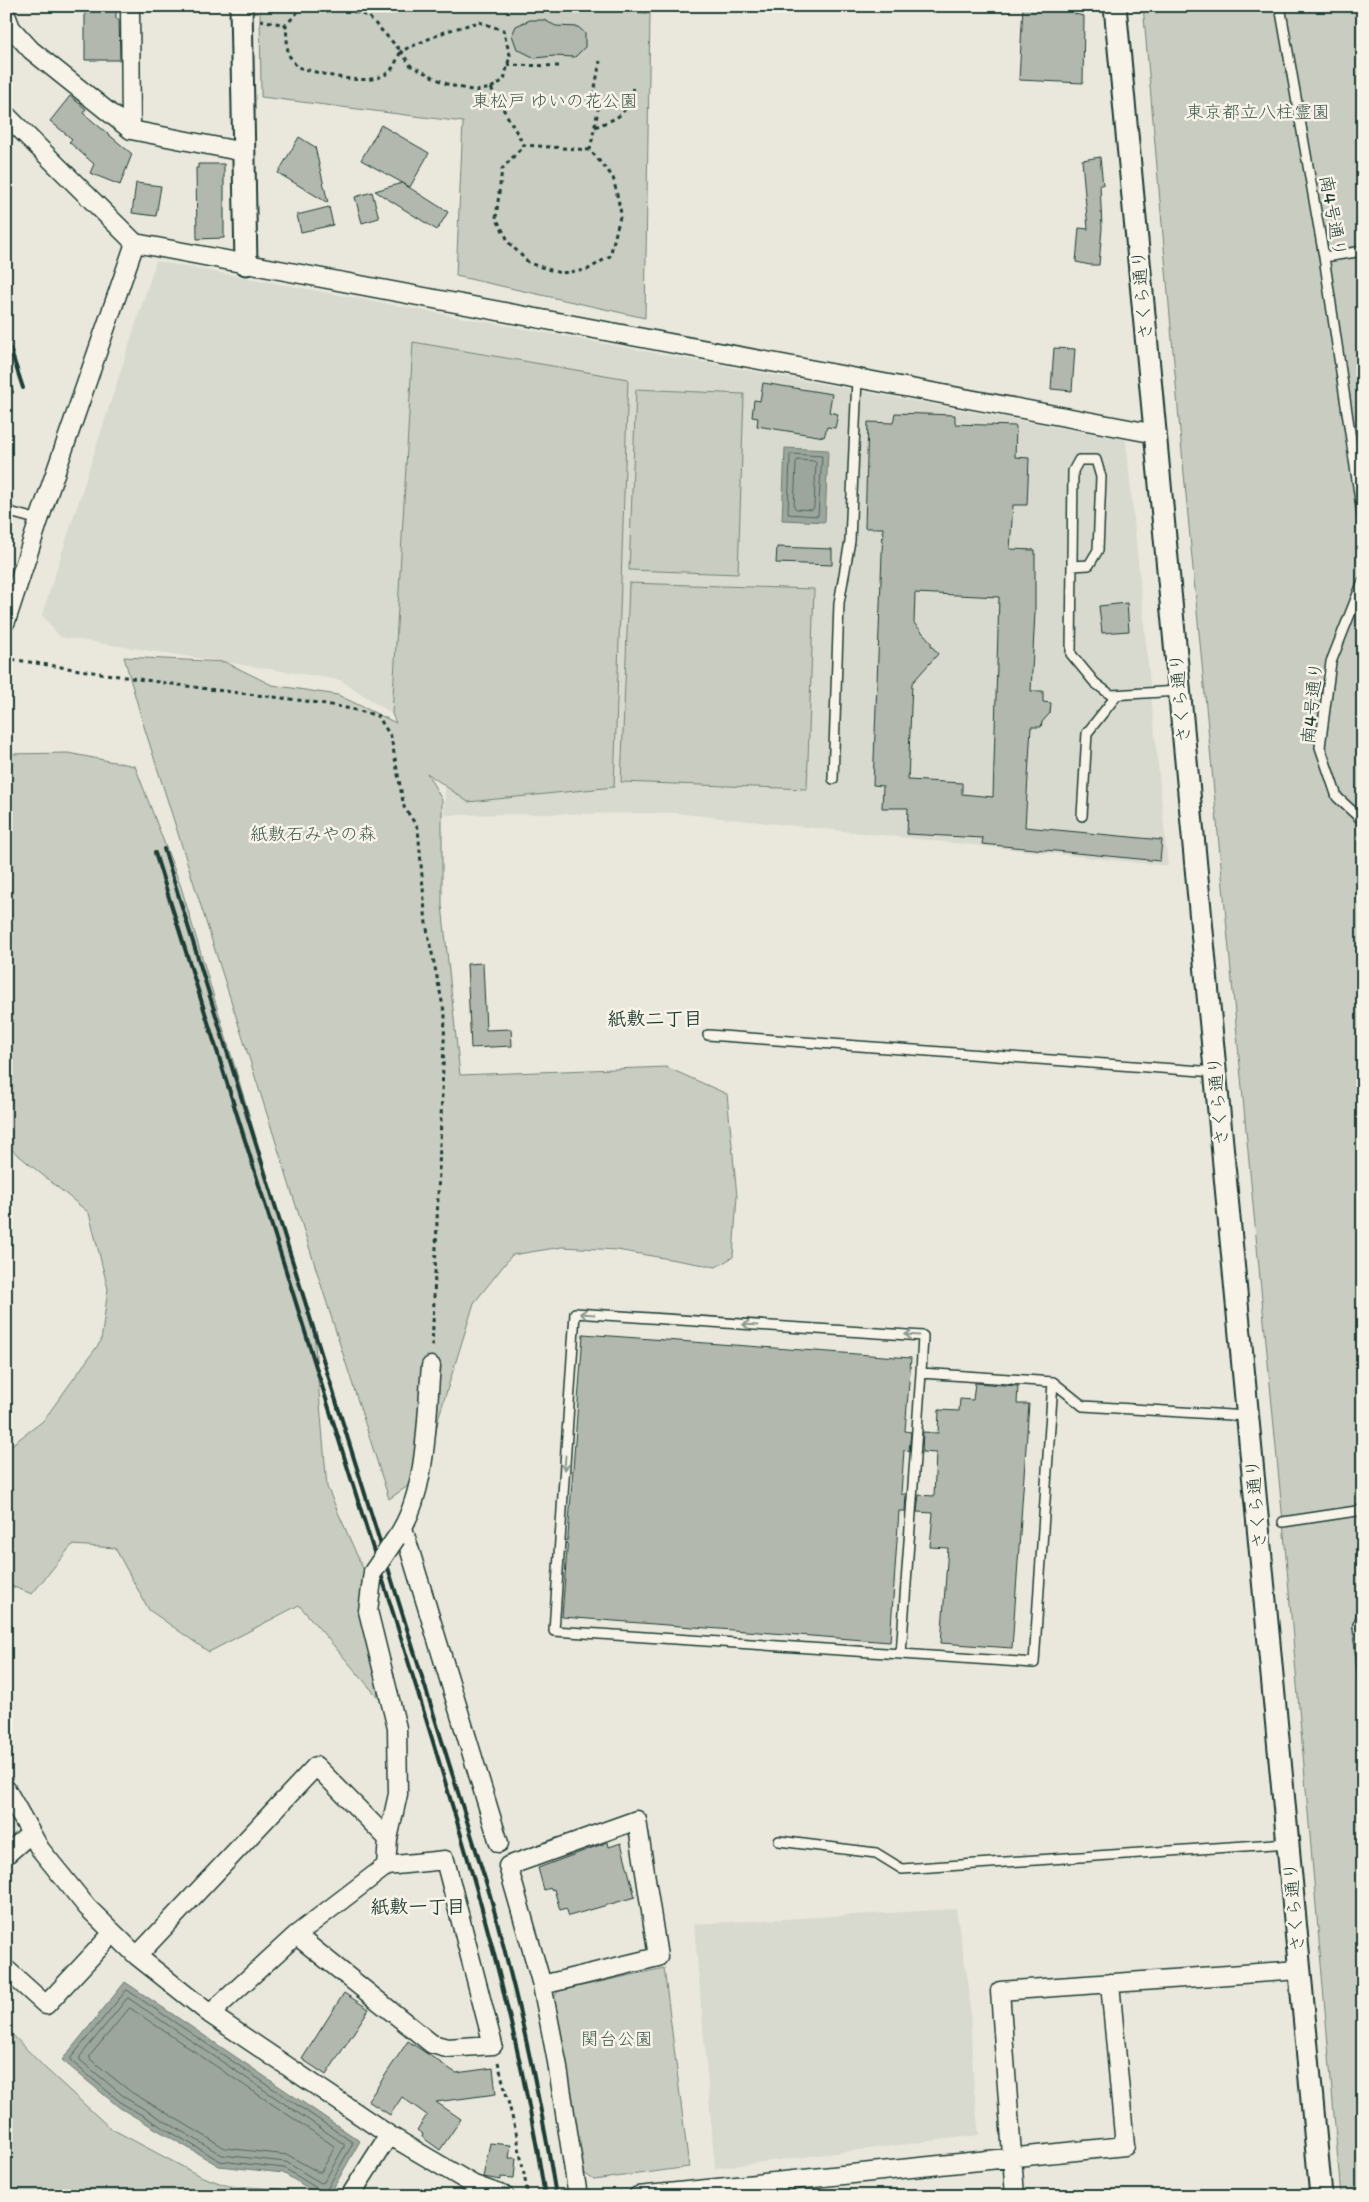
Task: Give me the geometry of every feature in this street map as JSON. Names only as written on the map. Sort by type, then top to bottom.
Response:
[{"type":"street","points":[[130,6],[131,130]]},
{"type":"street","name":"さくら通り","points":[[1115,6],[1320,2196]]},
{"type":"street","points":[[246,264],[244,152],[248,13]]},
{"type":"street","points":[[6,14],[11,28],[31,50],[131,130],[244,152]]},
{"type":"street","points":[[6,115],[135,243],[1156,434]]},
{"type":"street","points":[[6,621],[135,243]]},
{"type":"street","points":[[386,1866],[388,1839],[398,1794],[397,1728],[368,1611],[373,1572],[400,1533],[414,1506],[422,1458],[431,1366]]},
{"type":"street","points":[[400,1533],[499,1843]]},
{"type":"street","points":[[137,1956],[316,1766],[388,1839]]},
{"type":"street","points":[[6,1789],[40,1849],[87,1907],[137,1956],[210,2014],[389,2135],[474,2185],[505,2196]]},
{"type":"street","points":[[542,1985],[658,1957],[637,1820],[508,1866],[542,1985],[557,2062],[578,2196]]},
{"type":"street","points":[[6,1855],[31,1833]]},
{"type":"street","points":[[210,2014],[296,1935],[386,1866],[445,1860],[493,2045],[447,2048],[432,2044],[296,1935]]},
{"type":"street","points":[[6,1969],[46,2005],[113,1933]]},
{"type":"street","points":[[1015,2196],[1000,1991],[1300,1970]]},
{"type":"street","points":[[638,2196],[1124,2146],[1110,1983]]},
{"type":"street","points":[[350,2196],[389,2135]]},
{"type":"lane","name":"南4号通り","points":[[1280,6],[1324,257],[1363,520]]},
{"type":"lane","points":[[1324,257],[1363,251]]},
{"type":"lane","points":[[833,780],[839,603],[850,541],[857,379]]},
{"type":"lane","points":[[1072,566],[1089,564],[1098,550],[1101,476],[1096,460],[1079,460],[1073,471],[1071,654],[1096,683],[1111,695],[1180,690]]},
{"type":"lane","points":[[6,510],[39,520]]},
{"type":"lane","name":"南4号通り","points":[[1363,581],[1331,662],[1320,747],[1337,797],[1363,821]]},
{"type":"lane","points":[[1082,816],[1087,734],[1117,695]]},
{"type":"lane","points":[[708,1035],[1216,1072]]},
{"type":"lane","points":[[901,1654],[924,1336],[575,1313],[554,1631],[1034,1663],[1053,1382]]},
{"type":"lane","points":[[921,1373],[1053,1382],[1083,1406],[1248,1416]]},
{"type":"lane","points":[[1283,1522],[1363,1510]]},
{"type":"lane","points":[[1363,1613],[1358,1625],[1363,1676]]},
{"type":"lane","points":[[779,1841],[876,1853],[902,1869],[1288,1843]]},
{"type":"path","points":[[303,6],[286,25],[288,54],[297,67],[354,79],[372,80],[389,72],[401,51],[447,30],[479,22],[503,30],[510,54],[504,80],[491,88],[476,91],[449,85],[412,66],[401,51],[368,16],[338,7],[322,6]]},
{"type":"path","points":[[248,13],[286,25]]},
{"type":"path","points":[[590,150],[598,110],[594,93],[600,61]]},
{"type":"path","points":[[507,65],[559,66]]},
{"type":"path","points":[[491,88],[524,145]]},
{"type":"path","points":[[595,127],[615,119],[627,110],[633,88]]},
{"type":"path","points":[[524,145],[590,150],[613,177],[621,213],[610,256],[587,270],[560,273],[529,263],[510,244],[496,218],[502,169],[524,145]]},
{"type":"path","points":[[6,655],[10,659],[29,662],[348,707],[378,716],[391,736],[404,808],[418,828],[426,924],[445,1016],[431,1366]]},
{"type":"path","points":[[493,2045],[517,2136],[528,2196]]},
{"type":"shaded area","points":[[156,261],[1126,440],[1168,866],[674,813],[444,815],[445,789],[406,723],[340,680],[60,637],[42,615]]},
{"type":"shaded area","points":[[956,1909],[969,1988],[974,2090],[979,2135],[715,2168],[694,1924]]},
{"type":"green space","name":"東松戸 ゆいの花公園","points":[[260,6],[590,6],[650,14],[645,318],[456,276],[463,122],[261,97]]},
{"type":"green space","name":"東京都立八柱霊園","points":[[1143,6],[1363,6],[1363,2196],[1341,2196],[1283,1522],[1180,431]]},
{"type":"green space","name":"紙敷石みやの森","points":[[413,342],[628,379],[614,787],[468,802],[427,773],[442,800],[442,905],[460,1075],[666,1067],[727,1094],[737,1196],[733,1257],[716,1267],[617,1250],[562,1247],[512,1255],[474,1303],[439,1416],[428,1472],[389,1499],[142,720],[124,657],[225,662],[272,685],[338,695],[396,723],[392,714]]},
{"type":"green space","points":[[636,389],[744,394],[738,574],[629,570]]},
{"type":"green space","points":[[629,583],[814,589],[807,789],[621,782]]},
{"type":"green space","points":[[68,753],[135,766],[181,887],[314,1332],[327,1487],[374,1594],[405,1729],[299,1605],[209,1652],[149,1610],[115,1548],[72,1545],[32,1594],[6,1584],[6,1449],[43,1421],[101,1341],[108,1289],[89,1213],[12,1150],[6,1142],[6,754]]},
{"type":"green space","name":"関台公園","points":[[664,1968],[689,2167],[594,2180],[584,2173],[553,1999],[558,1991]]},
{"type":"green space","points":[[6,2028],[45,2068],[110,2128],[200,2176],[228,2186],[281,2189],[290,2196],[6,2196]]},
{"type":"water","points":[[785,448],[828,450],[825,522],[782,520]]},
{"type":"water","points":[[125,1982],[360,2141],[329,2196],[321,2196],[283,2173],[219,2166],[120,2108],[62,2060]]},
{"type":"building","points":[[85,6],[116,6],[116,19],[119,19],[120,60],[85,60]]},
{"type":"building","points":[[1023,6],[1075,6],[1075,14],[1084,16],[1083,83],[1019,80]]},
{"type":"building","points":[[530,20],[544,20],[556,26],[578,27],[585,33],[585,47],[575,57],[554,56],[535,58],[517,49],[512,35],[516,26]]},
{"type":"building","points":[[70,96],[86,109],[83,113],[132,154],[120,185],[90,173],[94,164],[69,142],[72,139],[50,121]]},
{"type":"building","points":[[381,125],[429,153],[410,187],[361,160]]},
{"type":"building","points":[[299,137],[315,147],[328,203],[278,173]]},
{"type":"building","points":[[1100,157],[1103,185],[1100,185],[1102,228],[1099,265],[1090,265],[1076,262],[1079,228],[1088,229],[1082,160]]},
{"type":"building","points":[[198,164],[224,164],[224,238],[197,239],[196,168],[198,168]]},
{"type":"building","points":[[136,183],[161,186],[156,216],[132,213]]},
{"type":"building","points":[[402,183],[448,212],[437,230],[375,191]]},
{"type":"building","points":[[372,192],[379,218],[362,223],[355,197]]},
{"type":"building","points":[[329,207],[333,225],[301,232],[297,215]]},
{"type":"building","points":[[1054,348],[1075,349],[1072,391],[1051,389]]},
{"type":"building","points":[[763,383],[832,394],[829,412],[838,414],[835,428],[827,427],[824,437],[757,426],[758,418],[752,417],[754,400],[760,401]]},
{"type":"building","points":[[895,413],[955,415],[955,424],[1016,426],[1015,457],[1029,458],[1027,505],[1013,505],[1010,549],[1035,550],[1035,612],[1031,691],[1043,691],[1043,702],[1051,703],[1050,713],[1042,722],[1041,727],[1031,727],[1025,827],[1162,840],[1160,861],[982,844],[983,838],[907,834],[908,808],[882,808],[883,786],[873,785],[883,528],[865,528],[868,422],[893,423]],"holes":[[[915,593],[999,597],[993,797],[962,794],[962,783],[908,780],[912,683],[938,654],[931,645],[931,642],[914,623]]]},
{"type":"building","points":[[777,547],[832,549],[832,565],[776,563]]},
{"type":"building","points":[[1127,603],[1129,631],[1102,633],[1099,606]]},
{"type":"building","points":[[483,963],[486,1030],[511,1029],[512,1046],[471,1048],[467,964]]},
{"type":"building","points":[[583,1334],[911,1358],[905,1431],[911,1432],[909,1451],[904,1450],[901,1494],[906,1494],[905,1511],[899,1511],[890,1642],[562,1617]]},
{"type":"building","points":[[975,1383],[1018,1386],[1017,1404],[1029,1404],[1012,1648],[941,1643],[948,1548],[930,1547],[933,1513],[917,1512],[919,1495],[934,1496],[936,1453],[922,1452],[923,1432],[938,1433],[939,1410],[959,1411],[960,1399],[973,1400]]},
{"type":"building","points":[[608,1842],[609,1847],[621,1843],[635,1897],[569,1916],[566,1908],[560,1910],[554,1889],[544,1890],[538,1868]]},
{"type":"building","points":[[344,1993],[369,2009],[326,2075],[302,2059]]},
{"type":"building","points":[[408,2041],[456,2073],[493,2068],[496,2094],[436,2102],[461,2119],[440,2150],[422,2137],[423,2134],[417,2130],[427,2115],[402,2097],[390,2115],[368,2101]]},
{"type":"building","points":[[490,2143],[511,2145],[509,2158],[516,2158],[514,2178],[501,2177],[501,2180],[483,2177]]},
{"type":"railway","points":[[6,336],[23,388]]},
{"type":"railway","points":[[6,373],[12,392]]},
{"type":"railway","points":[[164,849],[490,1895],[527,2044],[556,2196]]},
{"type":"railway","points":[[155,853],[452,1803],[495,1959],[514,2037],[531,2116],[545,2196]]},
{"type":"district","name":"紙敷二丁目","points":[[655,1018]]},
{"type":"district","name":"紙敷一丁目","points":[[418,1906]]}]
